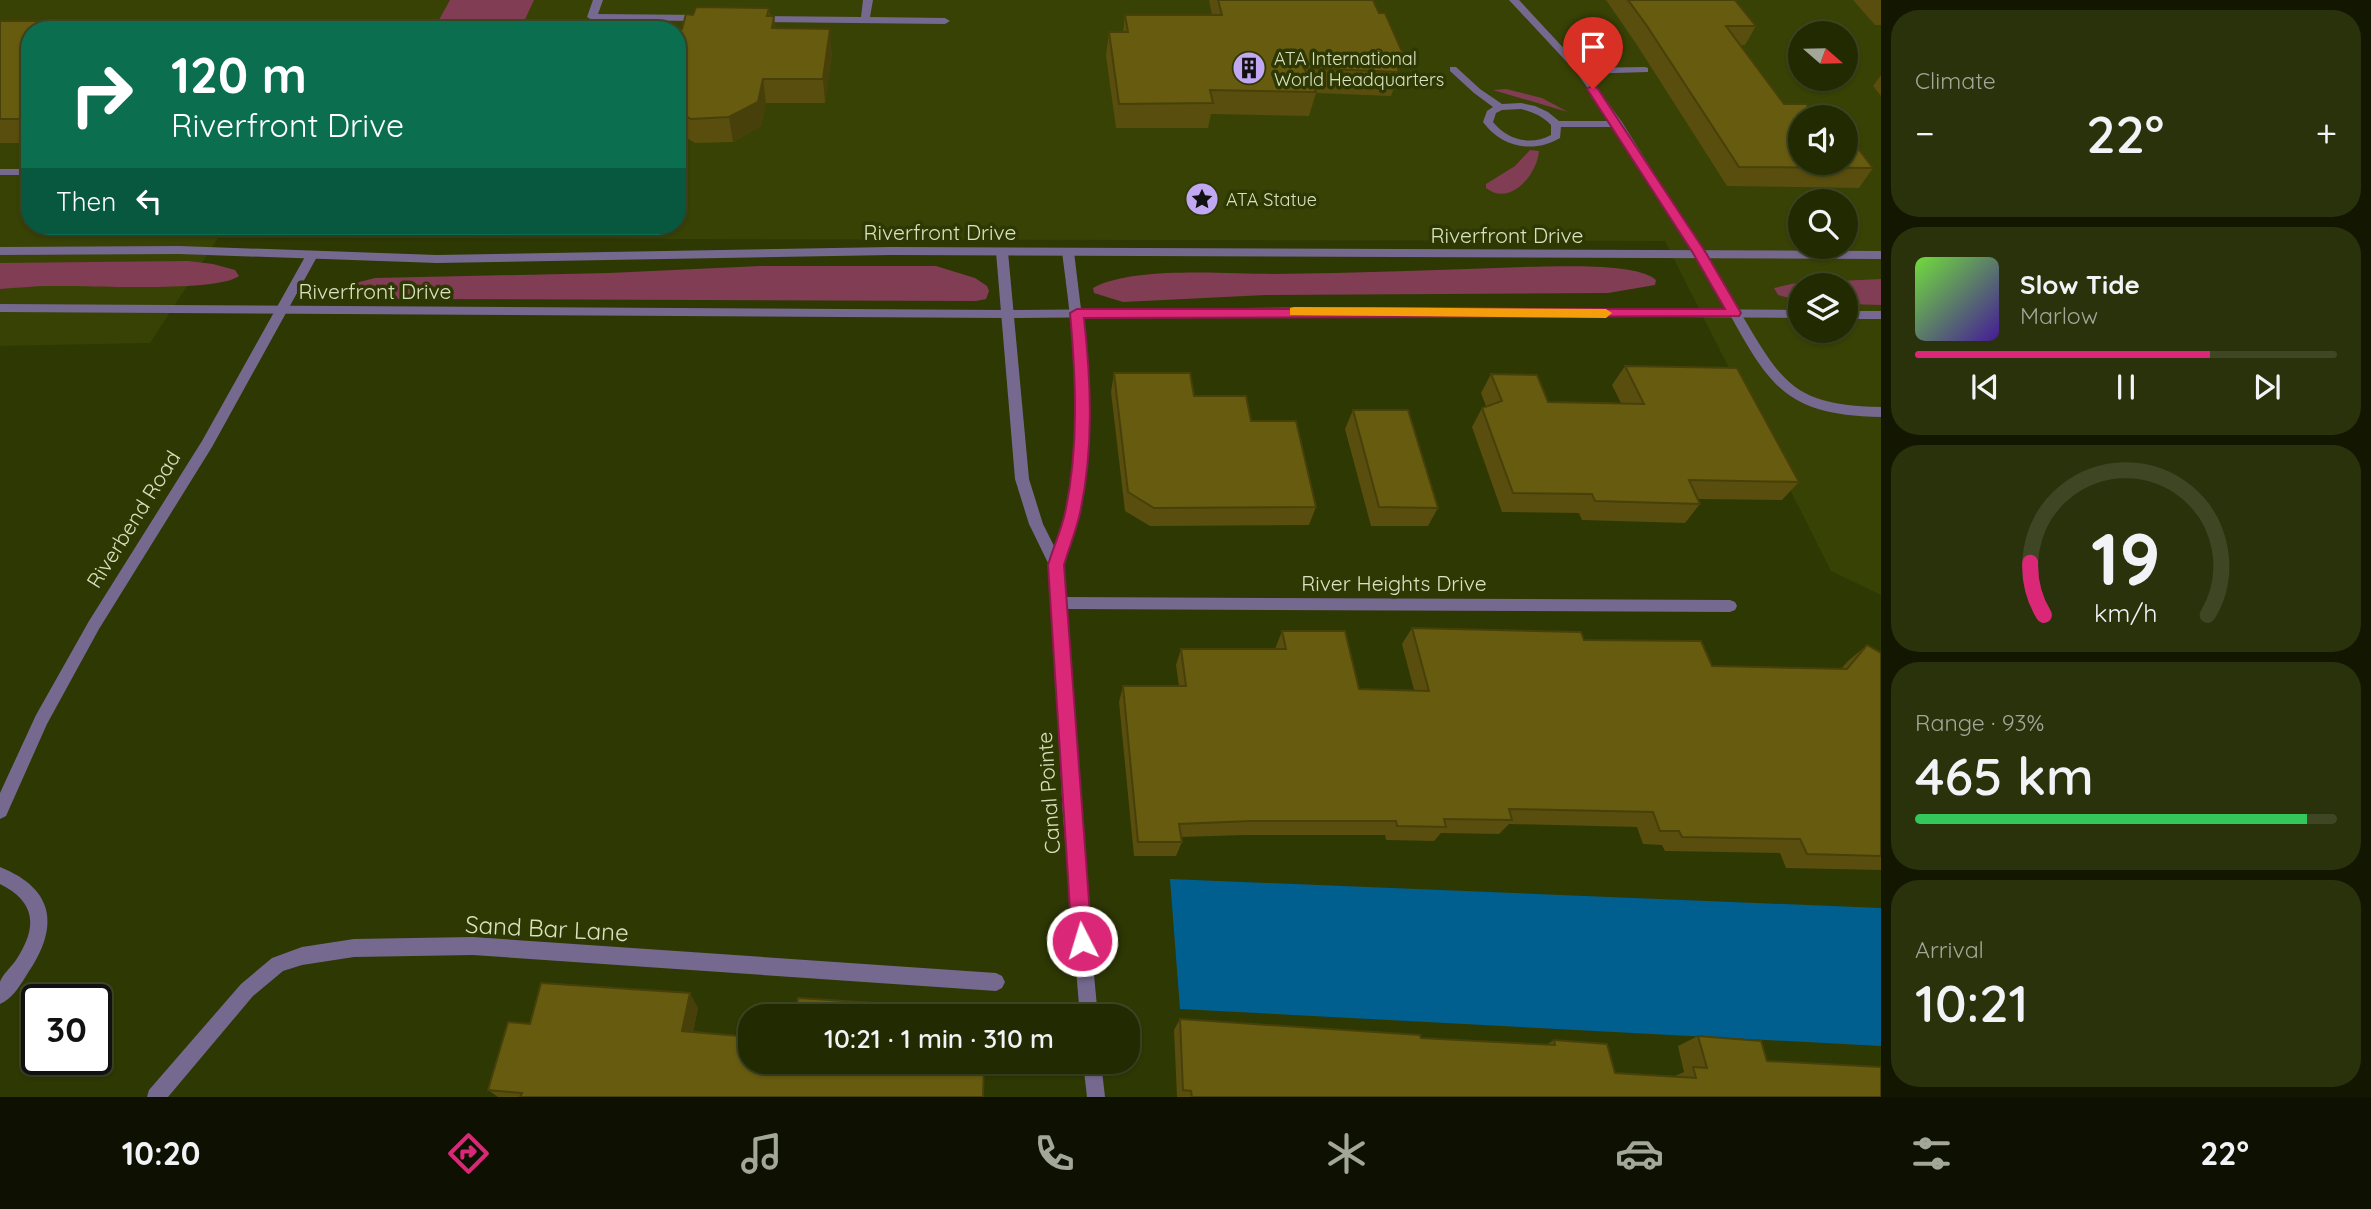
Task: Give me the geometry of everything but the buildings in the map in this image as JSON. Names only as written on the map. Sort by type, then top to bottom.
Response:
[{"type":"street","points":[[598,0],[592,17],[715,19]]},
{"type":"street","points":[[866,20],[868,0]]},
{"type":"street","points":[[1514,0],[1580,71],[1618,124],[1775,377],[1813,404],[1846,412],[1881,412]]},
{"type":"street","points":[[743,19],[945,21]]},
{"type":"street","points":[[1453,69],[1500,107]]},
{"type":"street","points":[[1580,71],[1645,70]]},
{"type":"street","points":[[1556,124],[1556,136],[1541,144],[1519,143],[1498,134],[1488,122],[1492,111],[1500,107],[1532,108],[1542,112],[1556,124],[1618,124]]},
{"type":"street","points":[[0,172],[21,172]]},
{"type":"street","name":"Riverfront Drive","points":[[0,250],[179,250],[437,259],[1002,251],[1881,255]]},
{"type":"street","name":"Canal Pointe","points":[[1002,251],[1022,479],[1036,524],[1056,565]]},
{"type":"street","name":"Canal Pointe","points":[[1068,252],[1084,383],[1077,486],[1072,516],[1056,565],[1071,816],[1087,1004]]},
{"type":"street","name":"Riverbend Road","points":[[0,811],[41,720],[94,625],[207,444],[312,255]]},
{"type":"street","name":"Riverfront Drive","points":[[0,308],[1006,314],[1788,314]]},
{"type":"street","points":[[1858,315],[1881,315]]},
{"type":"street","name":"River Heights Drive","points":[[1058,603],[1730,606]]},
{"type":"street","points":[[0,875],[20,882],[35,897],[40,920],[34,946],[19,975],[0,995]]},
{"type":"street","name":"Sand Bar Lane","points":[[156,1097],[247,990],[278,964],[354,948],[473,946],[996,982]]},
{"type":"street","points":[[1093,1074],[1096,1097]]},
{"type":"shaded area","points":[[0,0],[1881,0],[1881,595],[1831,571],[1665,241],[218,238],[150,343],[0,346]]},
{"type":"shaded area","points":[[450,0],[534,0],[524,21],[438,21]]},
{"type":"shaded area","points":[[1506,89],[1542,98],[1568,112],[1493,90]]},
{"type":"shaded area","points":[[1530,150],[1539,151],[1537,160],[1521,186],[1504,194],[1486,188],[1486,184],[1515,166]]},
{"type":"shaded area","points":[[188,261],[235,270],[239,276],[205,285],[43,286],[0,289],[0,263]]},
{"type":"shaded area","points":[[760,266],[936,266],[975,278],[987,286],[989,291],[986,299],[976,301],[404,299],[361,297],[348,290],[352,284],[375,278],[609,273]]},
{"type":"shaded area","points":[[1523,267],[1613,268],[1646,274],[1656,280],[1655,285],[1608,293],[1265,295],[1123,302],[1094,293],[1093,288],[1110,281],[1155,274],[1303,274]]},
{"type":"shaded area","points":[[1881,279],[1881,305],[1858,304],[1858,280]]},
{"type":"shaded area","points":[[1788,285],[1788,298],[1778,295],[1774,288]]},
{"type":"water","points":[[1170,879],[1881,908],[1881,1046],[1180,1009]]},
{"type":"slow traffic","points":[[1294,312],[1606,313]]},
{"type":"place","name":"ATA International World Headquarters","points":[[1249,68]]},
{"type":"place","name":"ATA Statue","points":[[1202,199]]},
{"type":"route","points":[[1082,941],[1071,816],[1056,565],[1072,516],[1077,486],[1084,383],[1077,313],[1735,313],[1618,124],[1593,89]]}]
